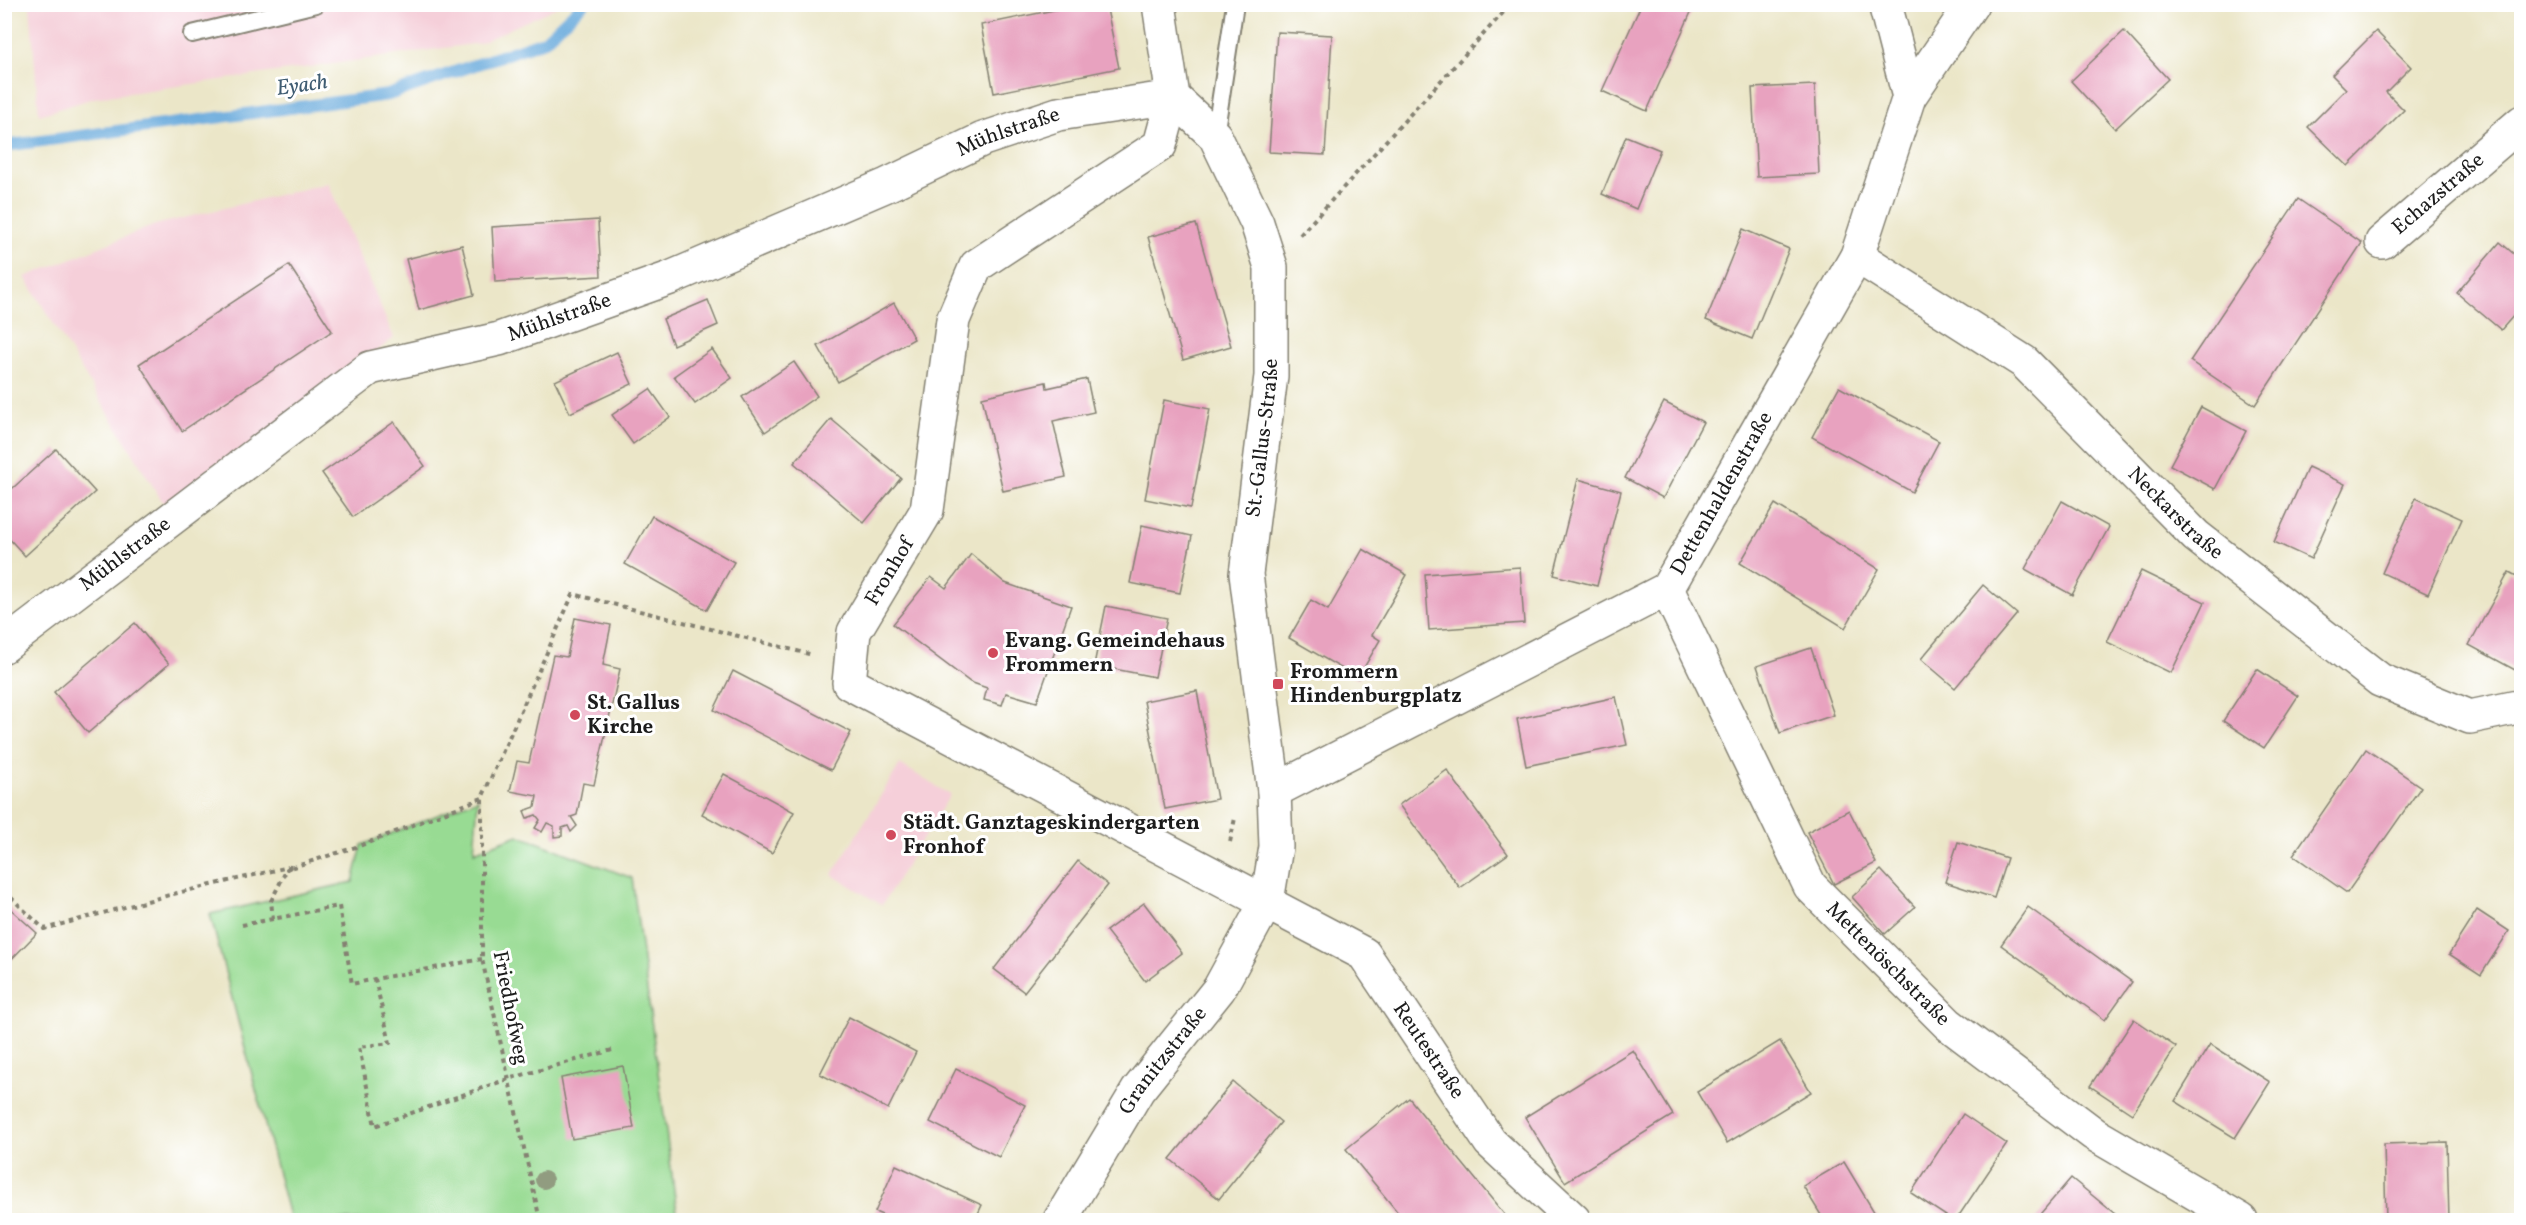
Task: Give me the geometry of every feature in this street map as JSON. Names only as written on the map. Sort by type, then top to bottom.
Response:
[{"type":"street","points":[[1159,4],[1173,96]]},
{"type":"street","points":[[1885,4],[1909,97]]},
{"type":"street","name":"Dettenhaldenstraße","points":[[1274,791],[1667,589],[1857,256],[1909,97],[1972,4]]},
{"type":"street","name":"St.-Gallus-Straße","points":[[1173,96],[1215,136],[1257,223],[1271,267],[1271,376],[1246,574],[1274,791],[1276,847],[1267,901]]},
{"type":"street","name":"Mühlstraße","points":[[4,646],[370,368],[499,339],[670,278],[887,185],[983,139],[1058,114],[1173,96]]},
{"type":"street","name":"Fronhof","points":[[1173,96],[1160,145],[976,266],[953,320],[927,510],[854,632],[849,683],[1267,901]]},
{"type":"street","name":"Echazstraße","points":[[2382,242],[2522,122]]},
{"type":"street","name":"Neckarstraße","points":[[1857,256],[2024,362],[2196,536],[2380,680],[2470,717],[2522,706]]},
{"type":"street","name":"Mettenöschstraße","points":[[1667,589],[1810,886],[1948,1024],[2094,1134],[2241,1221]]},
{"type":"street","name":"Granitzstraße","points":[[1060,1221],[1138,1090],[1219,989],[1267,901]]},
{"type":"street","name":"Reutestraße","points":[[1267,901],[1364,954],[1490,1142],[1574,1221]]},
{"type":"lane","points":[[192,34],[316,4]]},
{"type":"lane","points":[[1215,136],[1235,4]]},
{"type":"path","points":[[1271,267],[1511,4]]},
{"type":"path","name":"Friedhofweg","points":[[287,869],[362,845],[482,798],[482,959],[540,1221]]},
{"type":"path","points":[[4,891],[44,929],[173,894],[293,866],[287,869],[271,901],[273,919]]},
{"type":"path","points":[[242,925],[339,906],[352,984],[482,959]]},
{"type":"path","points":[[375,979],[390,1043],[359,1047],[375,1126],[508,1079],[616,1049]]},
{"type":"shaded area","points":[[30,5],[561,5],[480,43],[94,98],[39,115]]},
{"type":"shaded area","points":[[328,183],[394,338],[168,511],[25,277],[155,225]]},
{"type":"shaded area","name":"Städt. Ganztageskindergarten Fronhof","points":[[900,764],[950,795],[882,905],[832,875]]},
{"type":"green space","points":[[478,799],[474,852],[518,835],[632,878],[678,1220],[290,1220],[210,914],[353,882],[362,845]]},
{"type":"building","points":[[1083,4],[1106,4],[1119,68],[994,93],[981,25]]},
{"type":"building","points":[[1641,5],[1679,5],[1692,10],[1647,111],[1602,91]]},
{"type":"building","points":[[2124,31],[2168,79],[2115,129],[2071,81]]},
{"type":"building","points":[[2376,31],[2411,67],[2386,92],[2404,110],[2348,166],[2308,127],[2346,89],[2332,75]]},
{"type":"building","points":[[1277,32],[1332,35],[1325,155],[1269,152]]},
{"type":"building","points":[[1815,85],[1819,174],[1757,177],[1752,88]]},
{"type":"building","points":[[1626,136],[1660,150],[1636,209],[1602,194]]},
{"type":"building","points":[[2298,199],[2362,243],[2255,405],[2190,361]]},
{"type":"building","points":[[598,220],[601,276],[495,282],[492,227]]},
{"type":"building","points":[[1196,224],[1231,346],[1183,360],[1148,237]]},
{"type":"building","points":[[1743,229],[1789,249],[1752,339],[1706,320]]},
{"type":"building","points":[[2500,242],[2522,261],[2522,306],[2501,330],[2457,293]]},
{"type":"building","points":[[462,245],[474,295],[419,310],[406,259]]},
{"type":"building","points":[[289,265],[332,331],[182,431],[139,364]]},
{"type":"building","points":[[708,300],[718,325],[673,345],[663,319]]},
{"type":"building","points":[[894,303],[914,339],[838,382],[818,346]]},
{"type":"building","points":[[712,349],[732,378],[695,404],[674,376]]},
{"type":"building","points":[[617,352],[632,384],[570,413],[555,381]]},
{"type":"building","points":[[794,362],[817,396],[765,432],[742,397]]},
{"type":"building","points":[[1087,379],[1094,412],[1053,421],[1066,477],[1003,491],[982,397],[1046,382],[1047,388]]},
{"type":"building","points":[[1839,387],[1939,441],[1912,492],[1812,437]]},
{"type":"building","points":[[650,389],[670,417],[633,444],[612,415]]},
{"type":"building","points":[[1164,400],[1210,409],[1191,508],[1145,499]]},
{"type":"building","points":[[1664,402],[1703,422],[1663,498],[1625,478]]},
{"type":"building","points":[[2201,407],[2246,431],[2215,489],[2170,465]]},
{"type":"building","points":[[831,419],[901,478],[864,523],[794,463]]},
{"type":"building","points":[[394,422],[425,466],[353,517],[322,473]]},
{"type":"building","points":[[56,449],[95,492],[25,556],[4,533],[4,496]]},
{"type":"building","points":[[2308,467],[2345,484],[2311,559],[2274,542]]},
{"type":"building","points":[[1578,479],[1621,491],[1597,586],[1554,575]]},
{"type":"building","points":[[2416,498],[2462,519],[2428,594],[2382,573]]},
{"type":"building","points":[[2062,501],[2109,527],[2072,595],[2025,569]]},
{"type":"building","points":[[1775,504],[1879,569],[1845,628],[1740,563]]},
{"type":"building","points":[[652,516],[734,562],[707,610],[625,564]]},
{"type":"building","points":[[1142,525],[1192,536],[1180,593],[1130,583]]},
{"type":"building","points":[[1363,549],[1407,575],[1372,635],[1380,640],[1358,678],[1289,638],[1311,600],[1328,610]]},
{"type":"building","name":"Evang. Gemeindehaus Frommern","points":[[971,554],[1005,583],[1071,606],[1037,702],[1006,693],[1002,705],[984,700],[987,688],[970,682],[893,624],[931,577],[946,588]]},
{"type":"building","points":[[1520,567],[1524,623],[1429,630],[1425,574]]},
{"type":"building","points":[[2141,571],[2205,602],[2171,673],[2107,642]]},
{"type":"building","points":[[2509,572],[2522,579],[2522,658],[2515,670],[2469,645]]},
{"type":"building","points":[[1983,585],[2017,614],[1955,688],[1921,659]]},
{"type":"building","points":[[1106,606],[1167,618],[1155,677],[1094,665]]},
{"type":"building","name":"St. Gallus Kirche","points":[[575,618],[611,625],[603,665],[620,669],[594,785],[583,783],[577,815],[571,817],[577,826],[571,832],[568,826],[562,828],[562,836],[554,837],[554,826],[547,823],[542,832],[535,828],[540,820],[536,815],[527,818],[524,811],[535,807],[537,796],[510,791],[517,761],[529,763],[553,655],[567,657]]},
{"type":"building","points":[[135,623],[169,664],[88,733],[54,692]]},
{"type":"building","points":[[1811,648],[1834,715],[1780,733],[1757,666]]},
{"type":"building","points":[[2257,669],[2298,696],[2264,748],[2223,721]]},
{"type":"building","points":[[733,671],[851,732],[831,770],[714,710]]},
{"type":"building","points":[[1197,691],[1217,799],[1165,809],[1144,701]]},
{"type":"building","points":[[1616,697],[1627,745],[1526,766],[1517,719]]},
{"type":"building","points":[[2366,749],[2421,787],[2347,893],[2293,855]]},
{"type":"building","points":[[1447,770],[1508,854],[1460,888],[1399,805]]},
{"type":"building","points":[[724,774],[794,812],[772,853],[702,814]]},
{"type":"building","points":[[1849,810],[1876,863],[1834,884],[1807,832]]},
{"type":"building","points":[[1958,842],[2007,858],[1994,898],[1945,882]]},
{"type":"building","points":[[1078,861],[1108,885],[1024,992],[994,969]]},
{"type":"building","points":[[1881,870],[1915,907],[1885,934],[1852,897]]},
{"type":"building","points":[[4,903],[37,933],[4,967]]},
{"type":"building","points":[[1144,903],[1182,953],[1145,981],[1106,931]]},
{"type":"building","points":[[2028,907],[2132,982],[2105,1020],[2001,945]]},
{"type":"building","points":[[2477,910],[2509,931],[2481,975],[2449,954]]},
{"type":"building","points":[[849,1017],[916,1052],[888,1109],[820,1074]]},
{"type":"building","points":[[2134,1019],[2176,1047],[2132,1114],[2090,1086]]},
{"type":"building","points":[[1780,1041],[1811,1092],[1727,1143],[1697,1092]]},
{"type":"building","points":[[2210,1044],[2270,1082],[2235,1138],[2175,1101]]},
{"type":"building","points":[[1633,1050],[1673,1115],[1565,1182],[1525,1117]]},
{"type":"building","points":[[623,1066],[634,1128],[572,1139],[561,1078]]},
{"type":"building","points":[[956,1069],[1025,1105],[999,1157],[930,1122]]},
{"type":"building","points":[[1233,1082],[1281,1122],[1219,1199],[1170,1159]]},
{"type":"building","points":[[1409,1098],[1509,1220],[1404,1220],[1346,1149]]},
{"type":"building","points":[[1963,1114],[2007,1144],[1956,1220],[1952,1220],[1911,1193]]},
{"type":"building","points":[[2447,1142],[2449,1220],[2386,1220],[2384,1144]]},
{"type":"building","points":[[1844,1162],[1879,1220],[1824,1220],[1803,1186]]},
{"type":"building","points":[[896,1165],[982,1205],[975,1220],[894,1220],[875,1212]]},
{"type":"building","points":[[2071,1178],[2115,1214],[2109,1220],[2035,1220]]},
{"type":"waterway","name":"Eyach","points":[[4,146],[388,95],[544,41],[583,4]]},
{"type":"place","name":"Evang. Gemeindehaus Frommern","points":[[993,653]]},
{"type":"place","name":"Frommern Hindenburgplatz","points":[[1278,684]]},
{"type":"place","name":"St. Gallus Kirche","points":[[575,715]]},
{"type":"place","name":"Städt. Ganztageskindergarten Fronhof","points":[[891,835]]}]
